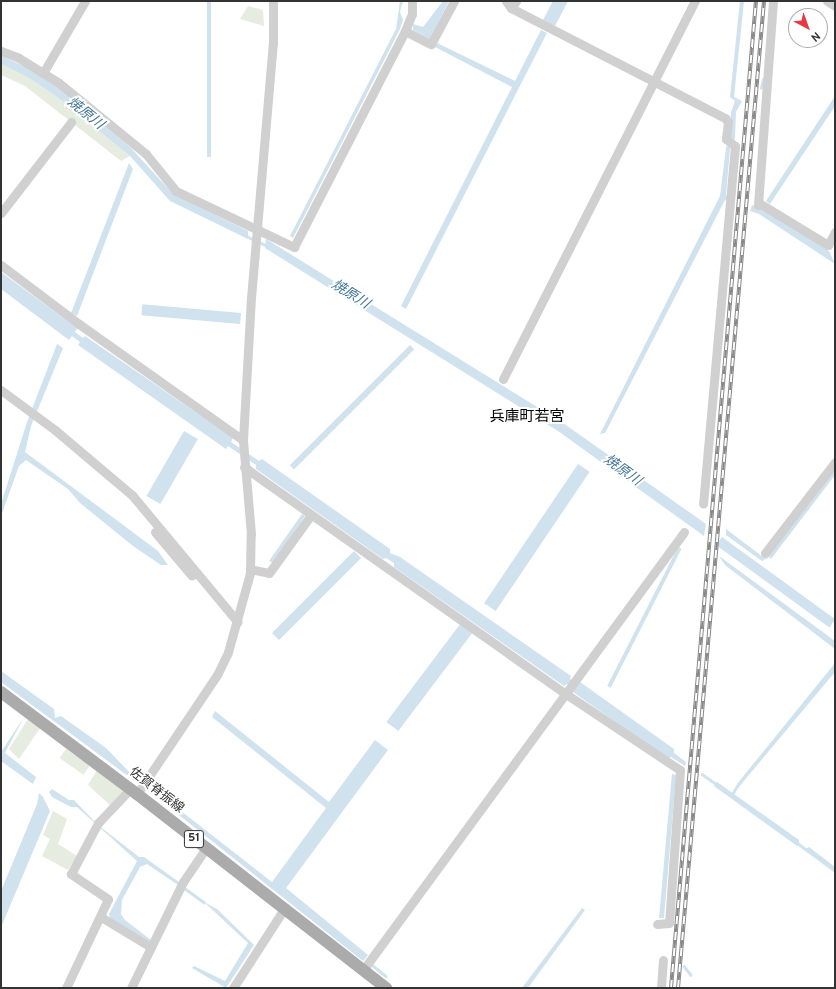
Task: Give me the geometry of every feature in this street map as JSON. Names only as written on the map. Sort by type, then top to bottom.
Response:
[{"type":"main road","name":"佐賀脊振線","points":[[1,692],[139,788],[206,848],[284,909],[364,968],[386,988]]},
{"type":"street","points":[[43,73],[85,1]]},
{"type":"street","points":[[66,988],[101,917],[108,899],[71,874],[96,825],[139,788],[217,675],[228,652],[238,622],[250,569],[251,534],[243,444],[256,247],[273,43],[273,1]]},
{"type":"street","points":[[1,51],[19,58],[43,73],[146,154],[176,191],[294,246],[405,31],[412,14],[412,1]]},
{"type":"street","points":[[405,31],[431,44],[454,1]]},
{"type":"street","points":[[503,379],[695,1]]},
{"type":"street","points":[[773,1],[757,199],[759,204],[828,245],[835,232]]},
{"type":"street","points":[[827,1],[835,6]]},
{"type":"street","points":[[511,3],[725,118],[728,122],[730,143],[730,199],[703,504]]},
{"type":"street","points":[[1,213],[71,122]]},
{"type":"street","points":[[1,265],[243,444]]},
{"type":"street","points":[[1,390],[38,418],[121,486],[170,552],[225,613],[238,622]]},
{"type":"street","points":[[765,553],[835,462]]},
{"type":"street","points":[[244,463],[311,515],[680,770],[669,924],[656,924]]},
{"type":"street","points":[[250,569],[269,574],[311,515]]},
{"type":"street","points":[[364,968],[684,532]]},
{"type":"street","points":[[131,988],[148,945],[181,885],[206,848]]},
{"type":"street","points":[[233,988],[284,909]]},
{"type":"street","points":[[101,917],[148,945]]},
{"type":"street","points":[[661,988],[663,960]]},
{"type":"shaded area","points":[[248,6],[263,10],[264,26],[240,19]]},
{"type":"shaded area","points":[[1,64],[29,78],[57,97],[130,156],[121,161],[25,86],[1,75]]},
{"type":"shaded area","points":[[28,719],[40,728],[19,759],[9,749]]},
{"type":"shaded area","points":[[66,749],[90,766],[83,775],[60,758]]},
{"type":"shaded area","points":[[97,770],[123,791],[110,805],[88,785]]},
{"type":"shaded area","points":[[53,811],[67,819],[58,844],[77,856],[68,870],[42,856],[50,839],[43,835]]},
{"type":"water","points":[[207,1],[211,1],[211,157],[207,157]]},
{"type":"water","points":[[400,1],[403,1],[400,12],[403,20],[400,29],[293,238],[290,236],[396,29]]},
{"type":"water","points":[[443,1],[449,1],[430,39],[413,30],[413,24],[423,27]]},
{"type":"water","points":[[553,1],[568,1],[555,26],[543,20]]},
{"type":"water","points":[[740,1],[744,1],[734,97],[742,101],[736,112],[735,138],[730,149],[726,195],[734,204],[725,200],[605,433],[600,434],[720,196],[726,148],[730,138],[731,112],[735,101],[730,97]]},
{"type":"water","points":[[541,30],[547,33],[406,309],[401,306],[512,87],[435,47],[437,43],[515,81]]},
{"type":"water","points":[[1,56],[31,69],[58,87],[131,148],[173,194],[248,231],[248,239],[170,201],[130,156],[57,97],[29,78],[1,64]]},
{"type":"water","points":[[835,96],[835,106],[770,204],[766,201]]},
{"type":"water","points":[[129,163],[133,169],[77,316],[71,313]]},
{"type":"water","points":[[752,205],[764,209],[829,251],[835,264],[759,214],[750,211]]},
{"type":"water","points":[[266,239],[563,423],[706,524],[704,536],[558,431],[265,248]]},
{"type":"water","points":[[1,272],[77,328],[75,332],[83,338],[85,336],[233,438],[231,442],[259,461],[262,459],[390,549],[390,553],[400,557],[571,676],[570,679],[578,684],[580,682],[674,749],[674,753],[686,762],[685,766],[671,757],[668,759],[573,692],[574,689],[567,684],[564,686],[394,567],[394,563],[386,558],[383,559],[256,469],[256,465],[228,446],[226,449],[78,345],[80,342],[72,336],[69,340],[1,289]]},
{"type":"water","points":[[142,304],[241,313],[240,324],[141,315]]},
{"type":"water","points":[[57,344],[63,348],[31,426],[25,452],[158,551],[168,565],[161,565],[133,546],[80,503],[68,489],[26,460],[19,466],[1,516],[1,504],[27,422]]},
{"type":"water","points":[[410,345],[414,349],[294,469],[290,465]]},
{"type":"water","points":[[184,431],[198,439],[160,504],[146,496]]},
{"type":"water","points":[[578,464],[590,472],[496,611],[484,603]]},
{"type":"water","points":[[835,467],[835,475],[771,559],[769,557],[762,561],[726,535],[726,529],[763,557],[769,555]]},
{"type":"water","points":[[302,514],[305,516],[273,563],[269,561]]},
{"type":"water","points":[[722,537],[835,619],[829,627],[716,545]]},
{"type":"water","points":[[678,547],[682,549],[611,688],[607,686]]},
{"type":"water","points":[[354,551],[361,558],[279,640],[272,633]]},
{"type":"water","points":[[719,556],[835,641],[835,649],[725,565]]},
{"type":"water","points":[[461,623],[473,632],[398,731],[386,722]]},
{"type":"water","points":[[835,663],[835,672],[738,788],[737,784]]},
{"type":"water","points":[[1,671],[54,709],[55,718],[61,716],[106,748],[133,776],[154,790],[272,882],[326,808],[212,717],[215,711],[329,802],[375,740],[388,750],[286,888],[368,955],[363,961],[155,796],[1,682]]},
{"type":"water","points":[[24,717],[5,753],[36,777],[33,784],[1,761],[1,752]]},
{"type":"water","points":[[672,774],[676,775],[664,918],[659,918]]},
{"type":"water","points":[[717,782],[799,840],[799,844],[797,846],[714,786]]},
{"type":"water","points":[[52,789],[69,800],[74,800],[98,825],[139,857],[144,857],[179,882],[178,885],[147,864],[140,867],[122,900],[121,914],[125,920],[151,940],[151,942],[110,918],[109,914],[137,861],[77,807],[71,807],[52,797],[49,792]]},
{"type":"water","points":[[39,793],[43,797],[50,811],[2,925],[1,891],[37,804]]},
{"type":"water","points":[[809,847],[835,867],[835,873],[804,850]]},
{"type":"water","points":[[204,902],[217,909],[254,945],[226,988],[192,968],[194,966],[225,981],[248,943]]},
{"type":"water","points":[[582,908],[585,910],[528,988],[522,988]]},
{"type":"waterway","points":[[761,88],[763,79]]},
{"type":"waterway","name":"焼原川","points":[[246,236],[267,246]]},
{"type":"waterway","points":[[702,774],[718,785]]},
{"type":"waterway","points":[[733,793],[737,786]]},
{"type":"waterway","points":[[796,842],[807,850]]},
{"type":"waterway","points":[[183,887],[204,902]]},
{"type":"waterway","points":[[371,964],[386,976]]},
{"type":"waterway","points":[[684,966],[691,975]]},
{"type":"railway","points":[[671,988],[756,1]]},
{"type":"railway","points":[[678,988],[764,1]]},
{"type":"district","name":"兵庫町若宮","points":[[527,418]]}]
